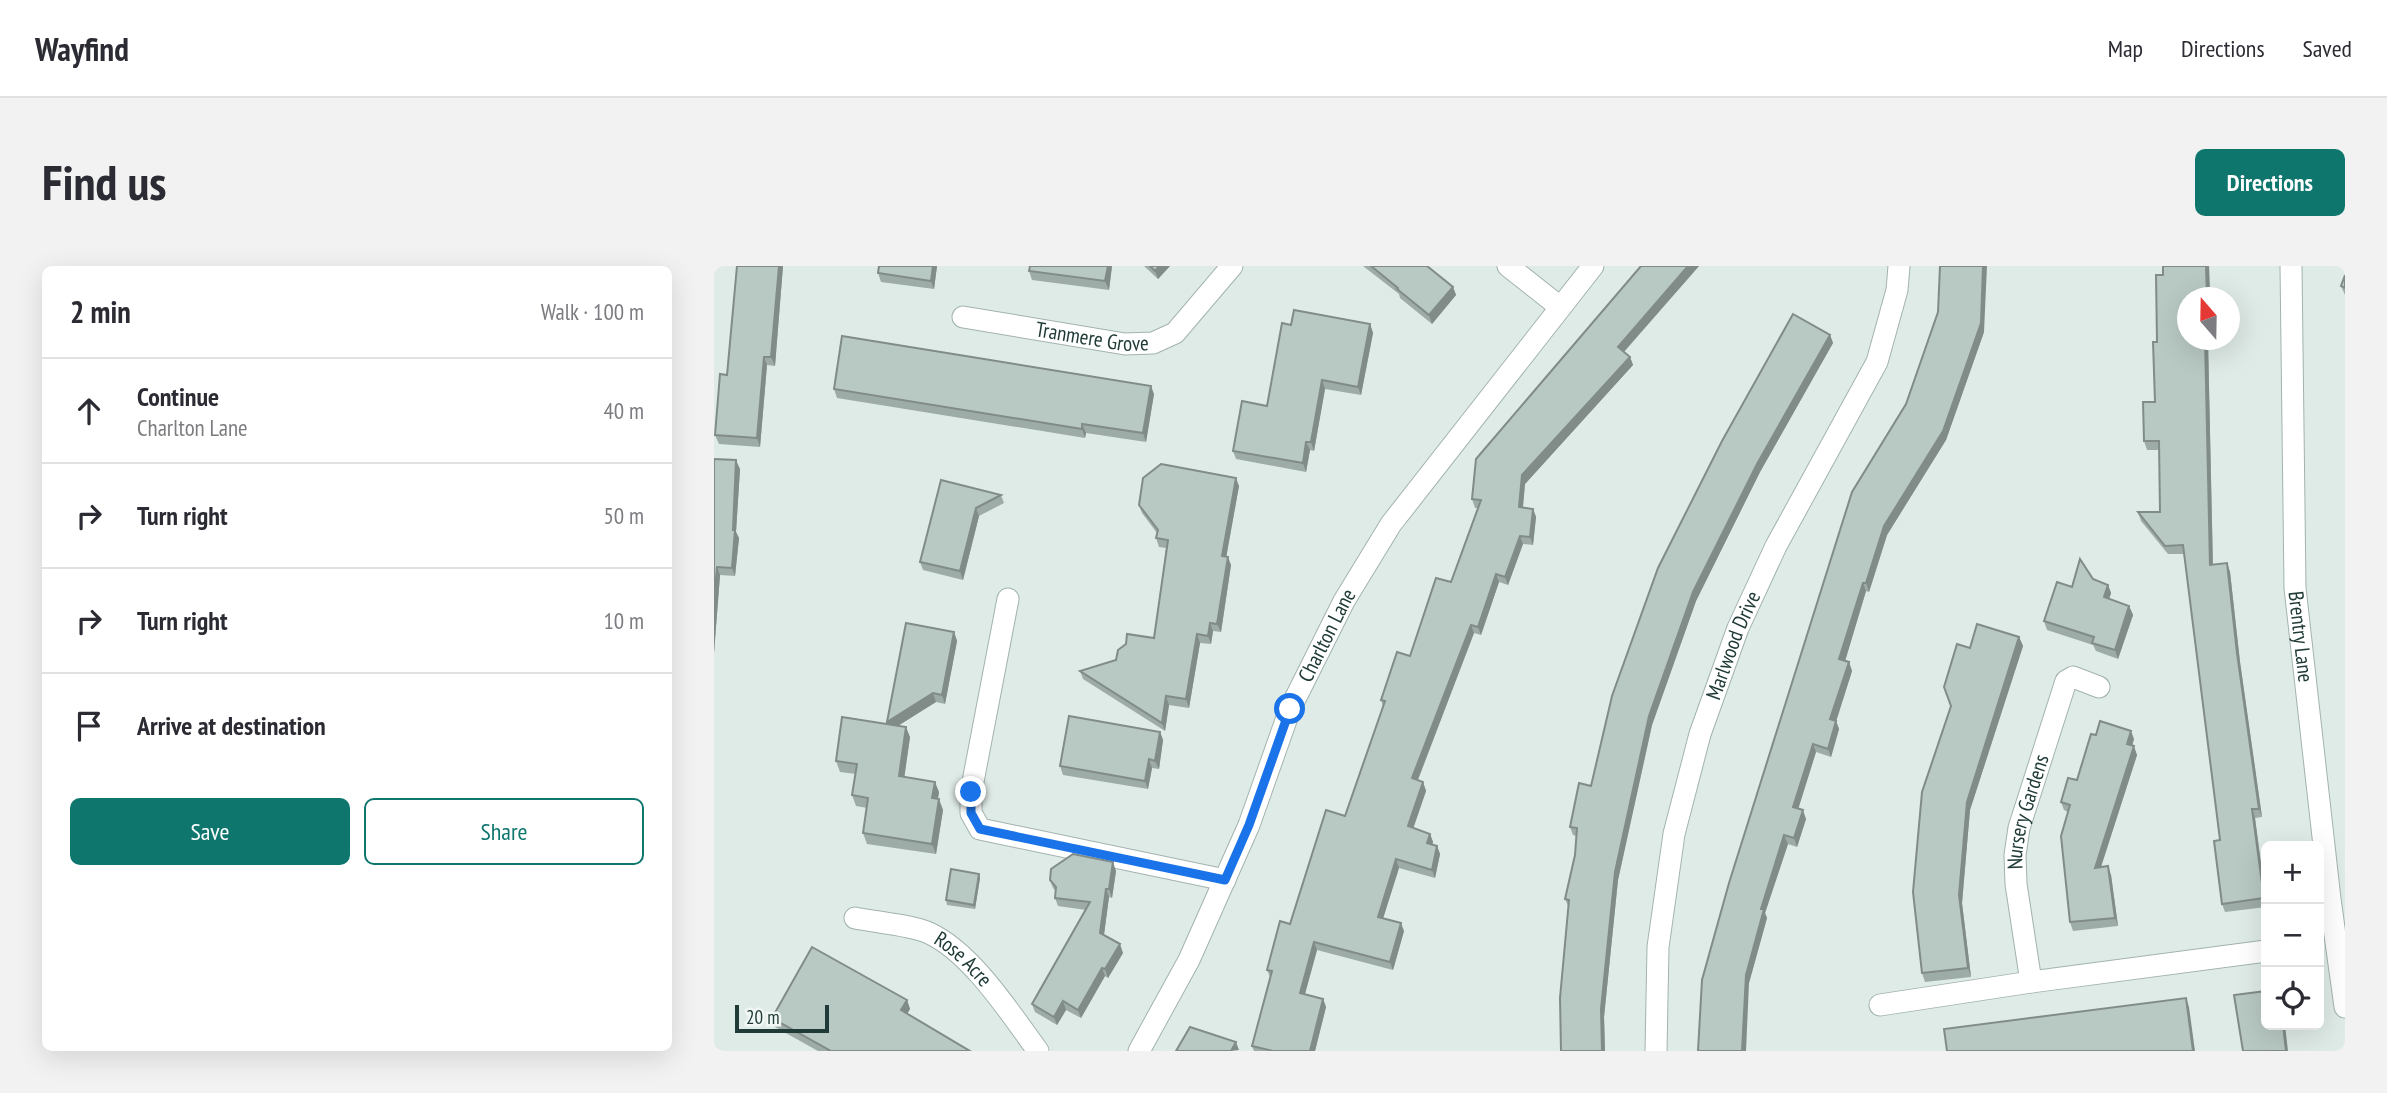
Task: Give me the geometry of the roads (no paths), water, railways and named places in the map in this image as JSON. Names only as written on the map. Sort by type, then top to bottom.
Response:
[{"type":"street","name":"Tranmere Grove","points":[[963,317],[1125,344],[1153,343],[1175,333],[1232,266]]},
{"type":"street","points":[[1508,266],[1560,307]]},
{"type":"street","name":"Charlton Lane","points":[[1139,1051],[1189,960],[1249,825],[1290,709],[1344,601],[1391,524],[1593,266]]},
{"type":"street","name":"Marlwood Drive","points":[[1656,1051],[1659,935],[1674,834],[1700,734],[1738,628],[1776,546],[1877,362],[1897,290],[1899,266]]},
{"type":"street","name":"Brentry Lane","points":[[2291,266],[2295,588],[2337,899],[2327,943],[2345,1007]]},
{"type":"street","points":[[1008,599],[971,792],[971,813],[980,829],[1225,880]]},
{"type":"street","name":"Nursery Gardens","points":[[2031,982],[2016,884],[2015,855],[2019,828],[2066,681],[2073,677],[2099,687]]},
{"type":"street","name":"Rose Acre","points":[[855,918],[928,932],[955,950],[998,996],[1038,1051]]},
{"type":"street","points":[[1880,1005],[2261,952]]}]
